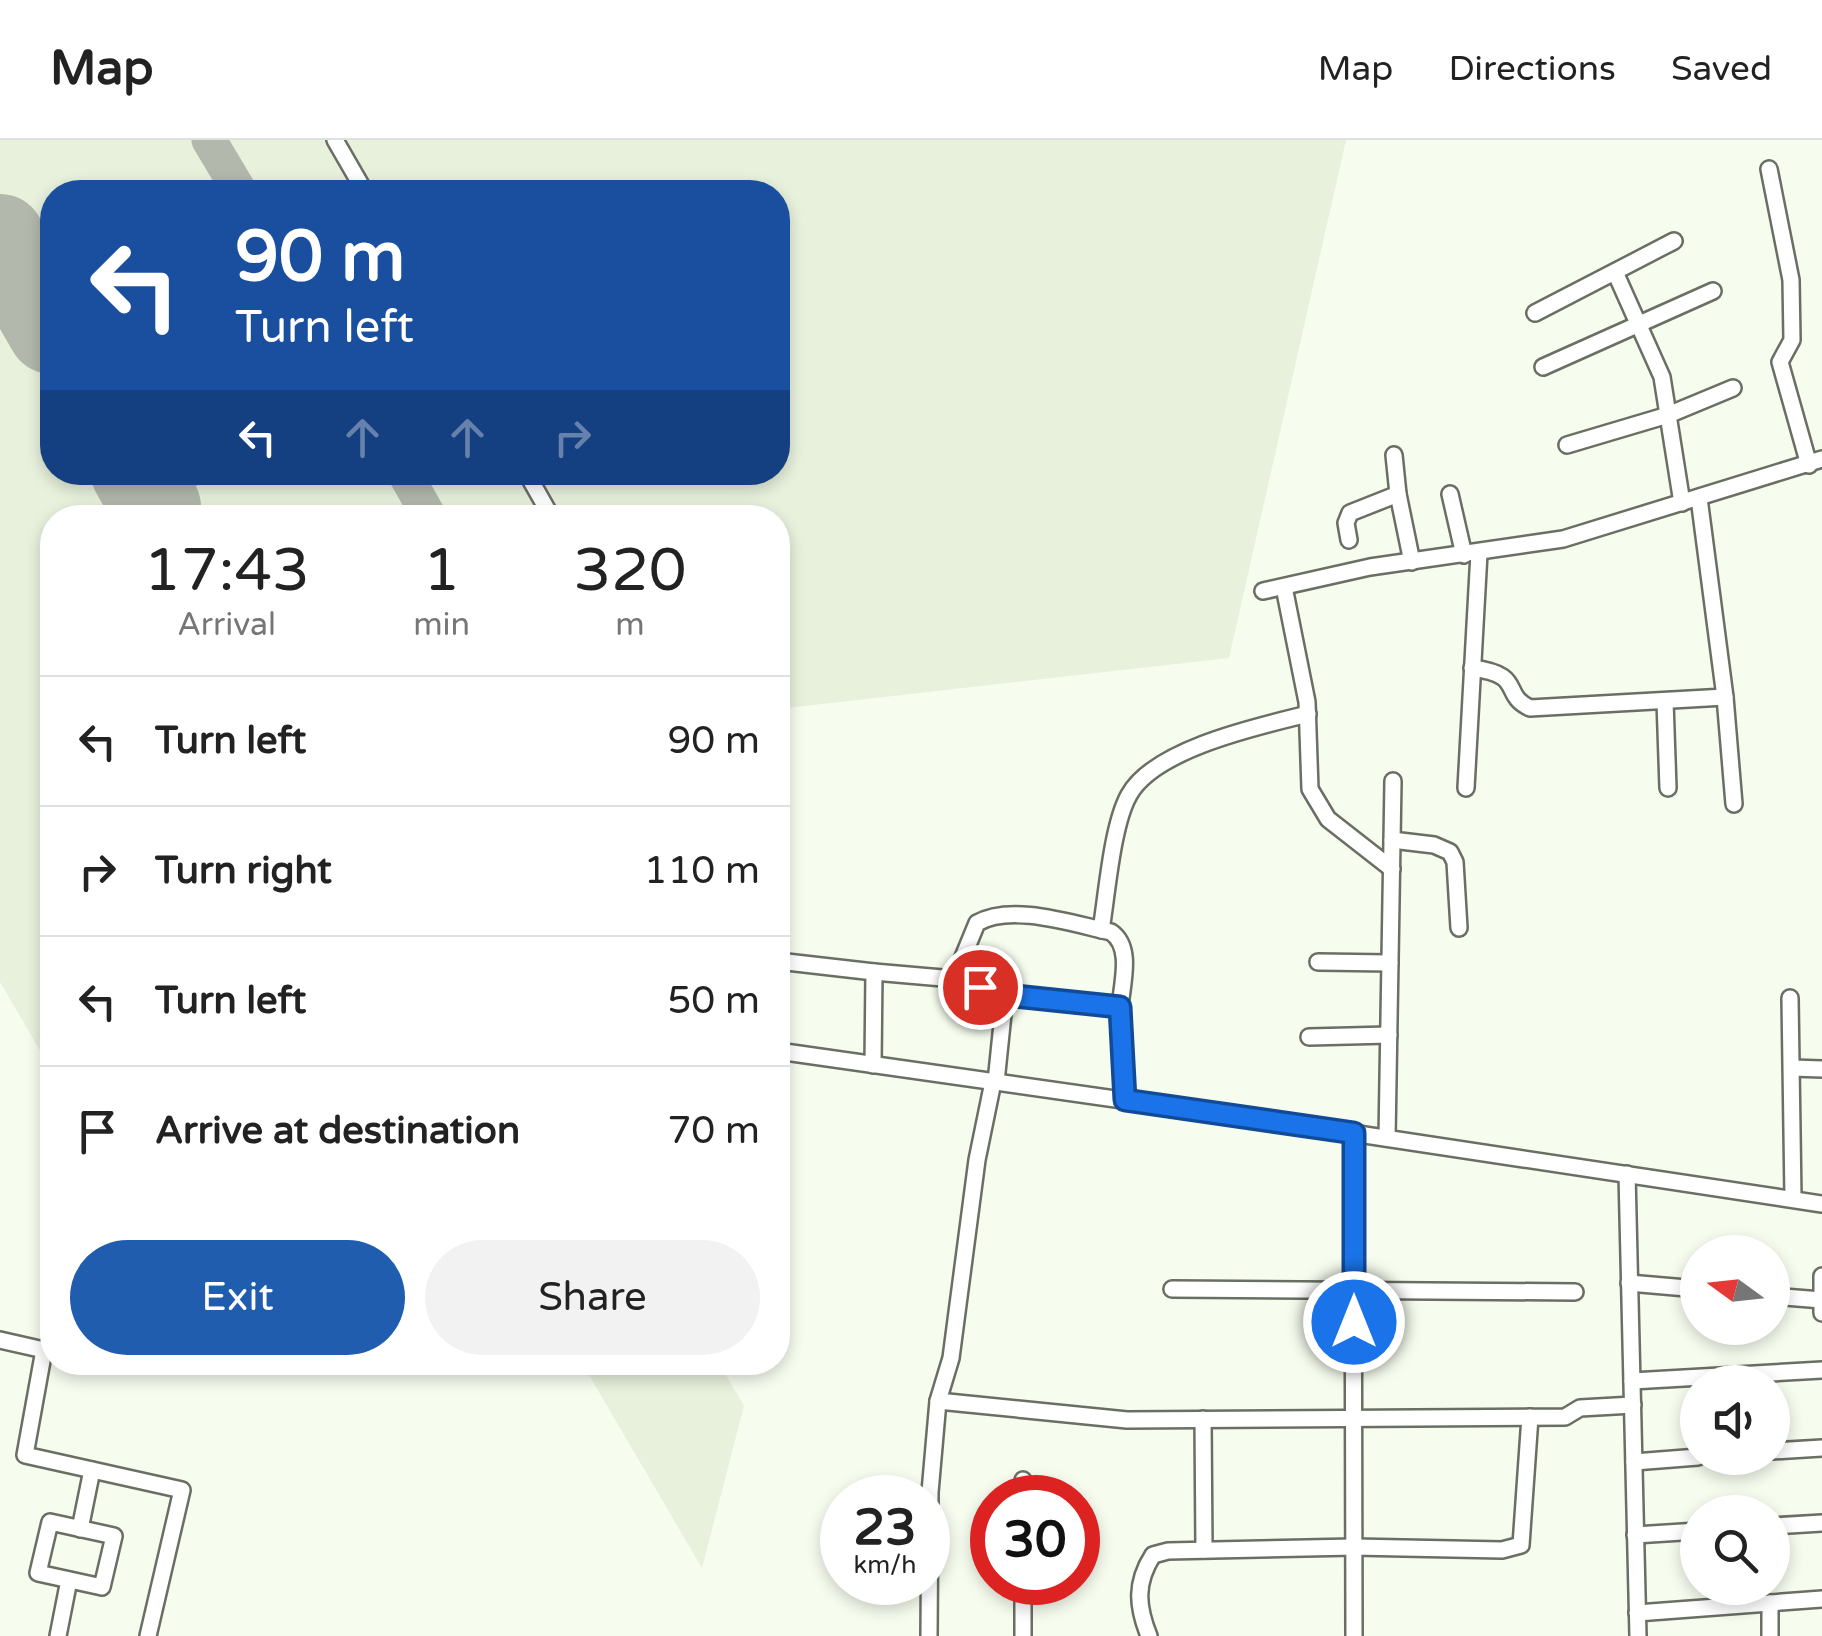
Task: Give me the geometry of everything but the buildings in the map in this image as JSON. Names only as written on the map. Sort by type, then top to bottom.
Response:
[{"type":"street","points":[[335,140],[359,180]]},
{"type":"street","points":[[1263,592],[1370,567],[1563,539],[1815,462],[1780,362],[1792,340],[1791,280],[1769,169]]},
{"type":"street","points":[[1535,313],[1674,241]]},
{"type":"street","points":[[1615,272],[1662,377],[1682,503]]},
{"type":"street","points":[[1543,367],[1713,291]]},
{"type":"street","points":[[1567,446],[1668,416],[1732,388]]},
{"type":"street","points":[[1394,454],[1412,562]]},
{"type":"street","points":[[1349,540],[1346,522],[1350,513],[1398,494]]},
{"type":"street","points":[[1450,494],[1471,554],[1472,668],[1466,788]]},
{"type":"street","points":[[1699,498],[1725,698],[1734,804]]},
{"type":"street","points":[[1284,587],[1308,714],[1310,789],[1328,819],[1392,869]]},
{"type":"street","points":[[1472,668],[1502,674],[1509,679],[1521,704],[1530,708],[1725,698]]},
{"type":"street","points":[[1664,702],[1668,788]]},
{"type":"street","points":[[1101,930],[1124,806],[1140,780],[1164,762],[1209,744],[1308,714]]},
{"type":"street","points":[[1387,1138],[1394,781]]},
{"type":"street","points":[[1392,840],[1434,845],[1450,852],[1455,862],[1459,928]]},
{"type":"street","points":[[954,980],[969,937],[977,923],[988,917],[1004,913],[1101,930],[1120,938],[1124,950],[1120,1007],[1125,1100]]},
{"type":"street","points":[[790,962],[954,980],[1005,995],[1120,1007]]},
{"type":"street","points":[[1318,962],[1390,963]]},
{"type":"street","points":[[873,1065],[874,972]]},
{"type":"street","points":[[930,1636],[930,1492],[938,1400],[951,1358],[977,1160],[995,1082],[1005,995]]},
{"type":"street","points":[[1790,998],[1793,1198]]},
{"type":"street","points":[[1309,1036],[1389,1036]]},
{"type":"street","points":[[790,1053],[1822,1204]]},
{"type":"street","points":[[1792,1068],[1822,1069]]},
{"type":"street","points":[[1354,1133],[1354,1636]]},
{"type":"street","points":[[1627,1174],[1638,1636]]},
{"type":"street","points":[[1822,1276],[1822,1313]]},
{"type":"street","points":[[1629,1283],[1680,1287]]},
{"type":"street","points":[[1172,1289],[1575,1292]]},
{"type":"street","points":[[1790,1297],[1822,1300]]},
{"type":"street","points":[[0,1340],[40,1349]]},
{"type":"street","points":[[1632,1381],[1822,1370]]},
{"type":"street","points":[[40,1373],[26,1455],[182,1490],[148,1636]]},
{"type":"street","points":[[938,1400],[1127,1420],[1565,1418],[1580,1408],[1632,1404]]},
{"type":"street","points":[[1149,1636],[1138,1600],[1142,1572],[1153,1555],[1168,1551],[1502,1550],[1521,1546],[1530,1418]]},
{"type":"street","points":[[1203,1419],[1204,1550]]},
{"type":"street","points":[[1790,1451],[1822,1448]]},
{"type":"street","points":[[1634,1462],[1680,1458]]},
{"type":"street","points":[[80,1529],[92,1470]]},
{"type":"street","points":[[50,1522],[80,1529],[114,1536],[102,1587],[38,1573],[50,1522]]},
{"type":"street","points":[[1790,1525],[1822,1523]]},
{"type":"street","points":[[1636,1535],[1680,1532]]},
{"type":"street","points":[[58,1636],[69,1580]]},
{"type":"street","points":[[1790,1601],[1822,1598]]},
{"type":"street","points":[[1023,1605],[1023,1636]]},
{"type":"street","points":[[1637,1613],[1743,1605]]},
{"type":"street","points":[[1770,1605],[1770,1636]]},
{"type":"shaded area","points":[[0,140],[1346,140],[1229,658],[790,708],[790,505],[40,505],[40,1050],[0,982]]},
{"type":"shaded area","points":[[589,1375],[726,1375],[744,1406],[702,1568]]},
{"type":"taxiway","points":[[209,140],[233,180]]},
{"type":"taxiway","points":[[150,496],[166,485]]},
{"type":"taxiway","points":[[411,485],[423,505]]},
{"type":"runway","points":[[0,239],[40,308]]},
{"type":"runway","points":[[143,485],[155,505]]},
{"type":"route","points":[[980,987],[1005,995],[1120,1007],[1125,1100],[1354,1133],[1354,1322]]}]
